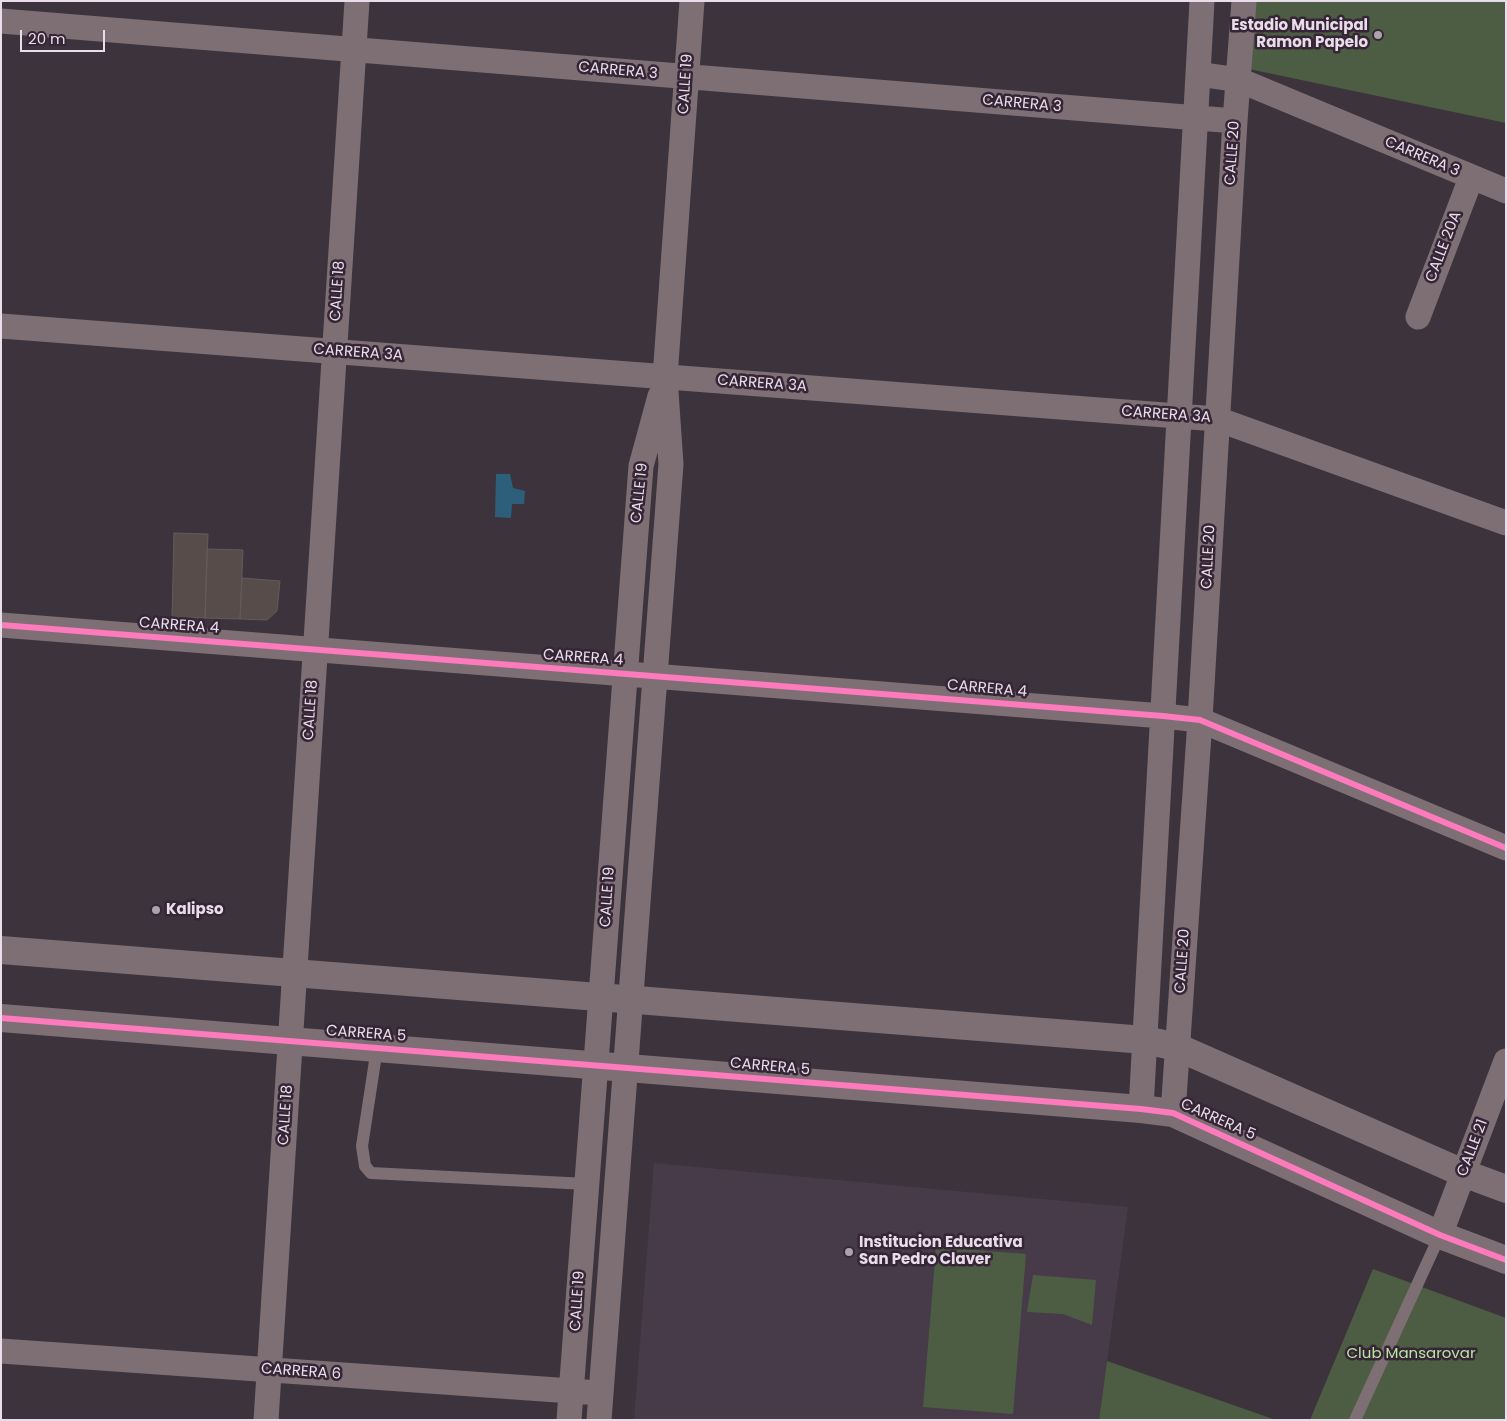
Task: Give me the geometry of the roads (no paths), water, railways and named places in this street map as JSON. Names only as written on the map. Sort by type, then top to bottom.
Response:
[{"type":"street","name":"CALLE 18","points":[[266,1420],[357,1]]},
{"type":"street","name":"CALLE 19","points":[[599,1420],[671,464],[666,377],[692,1]]},
{"type":"street","points":[[1141,1109],[1202,1]]},
{"type":"street","name":"CALLE 20","points":[[1173,1113],[1200,720],[1235,121],[1244,1]]},
{"type":"street","name":"CARRERA 3","points":[[1,21],[1235,121]]},
{"type":"street","name":"CARRERA 3","points":[[1198,74],[1239,80],[1506,191]]},
{"type":"street","name":"CALLE 20A","points":[[1418,317],[1471,178]]},
{"type":"street","name":"CARRERA 3A","points":[[1,326],[1217,419],[1506,523]]},
{"type":"street","name":"CALLE 19","points":[[569,1420],[641,466],[666,377]]},
{"type":"street","name":"CARRERA 4","points":[[1,625],[1200,720],[1506,848]]},
{"type":"street","points":[[1,950],[1145,1040],[1178,1047],[1463,1173],[1506,1189]]},
{"type":"street","name":"CARRERA 5","points":[[1,1018],[1173,1113],[1440,1235],[1506,1260]]},
{"type":"street","name":"CALLE 21","points":[[1440,1235],[1506,1061]]},
{"type":"street","name":"CARRERA 6","points":[[1,1351],[601,1393]]},
{"type":"lane","points":[[377,1048],[362,1146],[364,1166],[371,1173],[587,1184]]},
{"type":"lane","points":[[1355,1420],[1440,1235]]},
{"type":"water","points":[[496,474],[510,474],[513,488],[525,491],[524,504],[512,504],[511,518],[495,517]]},
{"type":"place","name":"Estadio Municipal Ramon Papelo","points":[[1378,35]]},
{"type":"place","name":"Kalipso","points":[[156,910]]},
{"type":"place","name":"Institucion Educativa San Pedro Claver","points":[[849,1252]]},
{"type":"park label","name":"Club Mansarovar","points":[[1411,1354]]}]
